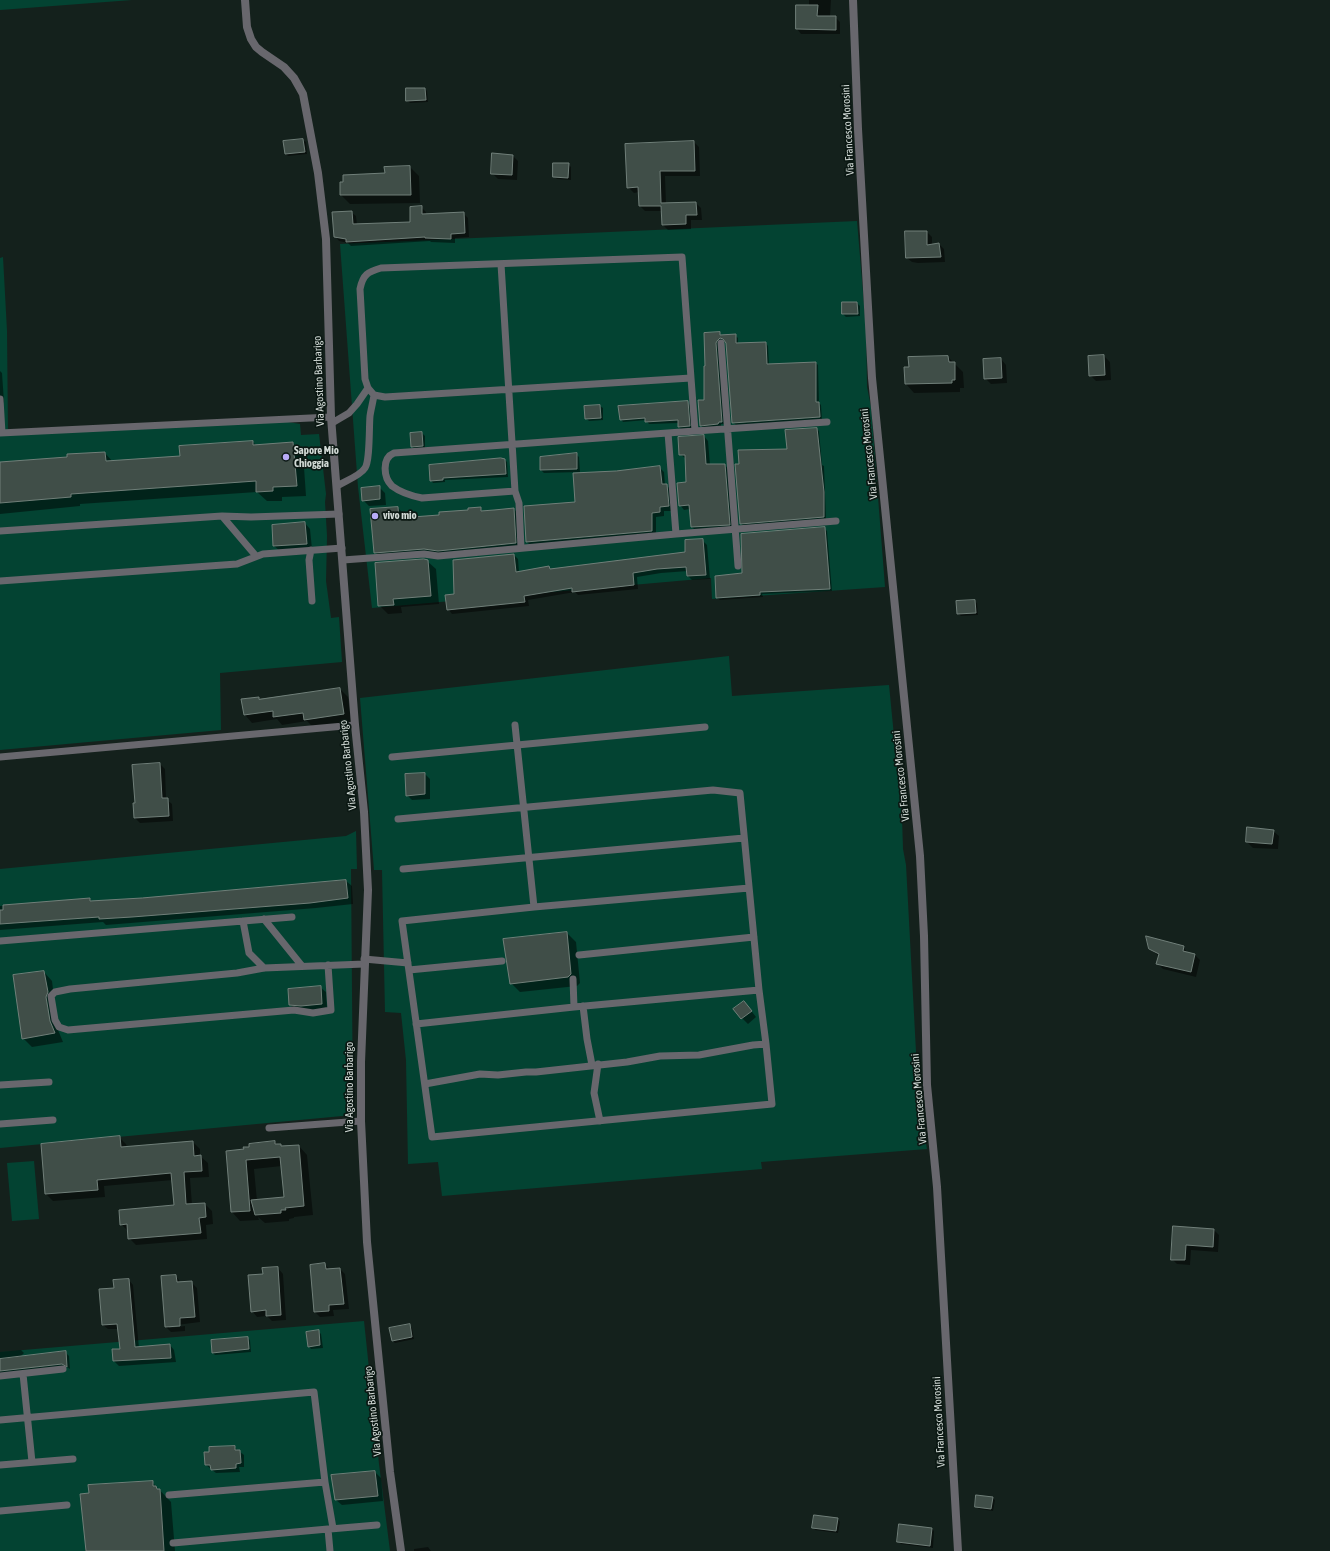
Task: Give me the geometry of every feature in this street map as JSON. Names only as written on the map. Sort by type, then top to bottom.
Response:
[{"type":"street","name":"Via Agostino Barbarigo","points":[[245,0],[247,27],[251,39],[256,47],[284,67],[294,78],[303,94],[318,173],[326,239],[331,420],[355,725],[364,812],[367,883],[361,1062],[361,1122],[367,1242],[390,1472],[401,1551]]},
{"type":"street","name":"Via Francesco Morosini","points":[[853,0],[872,378],[920,856],[924,936],[927,1085],[937,1187],[958,1551]]},
{"type":"lane","points":[[691,378],[385,397],[374,395],[368,388],[365,379],[360,289],[362,279],[370,272],[382,268],[682,257],[695,430]]},
{"type":"lane","points":[[501,264],[515,491],[518,503],[521,548]]},
{"type":"lane","points":[[721,343],[726,429],[738,566]]},
{"type":"lane","points":[[0,399],[1,433],[331,420],[349,413],[368,388]]},
{"type":"lane","points":[[337,486],[361,473],[366,467],[369,458],[368,436],[370,414],[374,395]]},
{"type":"lane","points":[[515,491],[422,498],[410,495],[392,485],[386,476],[385,464],[390,455],[394,453],[695,430],[827,422]]},
{"type":"lane","points":[[668,433],[676,534]]},
{"type":"lane","points":[[0,531],[222,516],[250,517],[339,514]]},
{"type":"lane","points":[[222,516],[256,556]]},
{"type":"lane","points":[[343,560],[424,554],[438,556],[836,521]]},
{"type":"lane","points":[[0,581],[237,564],[263,554],[342,548]]},
{"type":"lane","points":[[311,550],[309,560],[312,601]]},
{"type":"lane","points":[[0,757],[355,725]]},
{"type":"lane","points":[[515,725],[534,907]]},
{"type":"lane","points":[[392,757],[705,728]]},
{"type":"lane","points":[[398,819],[713,790],[740,793],[759,990],[772,1104],[432,1137],[402,921],[534,907],[749,888]]},
{"type":"lane","points":[[403,869],[744,838]]},
{"type":"lane","points":[[0,941],[292,917]]},
{"type":"lane","points":[[264,919],[302,966]]},
{"type":"lane","points":[[243,921],[249,953],[264,968]]},
{"type":"lane","points":[[579,955],[754,937]]},
{"type":"lane","points":[[328,965],[331,1010],[313,1013],[294,1010],[68,1030],[59,1027],[55,1020],[51,996],[55,992],[70,989],[237,973],[264,968],[364,962],[408,967],[502,961]]},
{"type":"lane","points":[[573,979],[574,1007]]},
{"type":"lane","points":[[416,1024],[583,1006],[759,990]]},
{"type":"lane","points":[[583,1006],[586,1039],[595,1065],[594,1094],[600,1121]]},
{"type":"lane","points":[[425,1084],[480,1074],[498,1075],[536,1072],[627,1062],[660,1056],[699,1055],[752,1045],[766,1044]]},
{"type":"lane","points":[[0,1085],[49,1082]]},
{"type":"lane","points":[[0,1124],[53,1120]]},
{"type":"lane","points":[[268,1128],[361,1122]]},
{"type":"lane","points":[[0,1376],[63,1369]]},
{"type":"lane","points":[[23,1374],[32,1462]]},
{"type":"lane","points":[[0,1420],[314,1392],[330,1529],[330,1551]]},
{"type":"lane","points":[[0,1465],[74,1459]]},
{"type":"lane","points":[[169,1495],[325,1482]]},
{"type":"lane","points":[[0,1511],[67,1505]]},
{"type":"lane","points":[[173,1543],[377,1525]]},
{"type":"green space","points":[[0,0],[132,0],[0,10]]},
{"type":"green space","points":[[857,221],[866,328],[867,387],[871,407],[885,587],[712,599],[711,578],[372,608],[358,487],[340,244]]},
{"type":"green space","points":[[3,257],[7,331],[8,435],[282,421],[300,424],[301,435],[319,434],[326,494],[326,581],[331,618],[339,617],[342,662],[220,673],[221,730],[0,750],[0,258]]},
{"type":"green space","points":[[729,656],[732,696],[889,685],[902,818],[903,849],[906,865],[919,1108],[927,1149],[761,1162],[762,1169],[442,1196],[438,1162],[408,1164],[406,1060],[401,1013],[385,1012],[382,870],[374,870],[360,698]]},
{"type":"green space","points":[[356,831],[357,869],[351,869],[353,1115],[0,1148],[0,869],[346,836]]},
{"type":"green space","points":[[34,1161],[39,1219],[12,1221],[7,1163]]},
{"type":"green space","points":[[364,1321],[390,1551],[0,1551],[0,1352]]},
{"type":"building","points":[[796,5],[818,5],[817,16],[836,16],[836,30],[796,29]]},
{"type":"building","points":[[406,88],[425,88],[426,100],[406,101]]},
{"type":"building","points":[[303,139],[305,152],[285,154],[283,141]]},
{"type":"building","points":[[694,141],[695,171],[660,171],[661,203],[696,202],[697,215],[686,215],[686,224],[662,225],[661,206],[639,206],[638,187],[627,188],[625,144]]},
{"type":"building","points":[[492,153],[513,155],[512,175],[491,174]]},
{"type":"building","points":[[553,163],[569,163],[568,178],[553,177]]},
{"type":"building","points":[[410,166],[411,195],[340,195],[340,182],[343,182],[343,175],[385,173],[384,167]]},
{"type":"building","points":[[422,206],[422,214],[464,212],[465,233],[451,234],[451,239],[425,237],[346,242],[346,239],[334,237],[332,212],[352,211],[353,224],[410,222],[410,207]]},
{"type":"building","points":[[905,231],[927,231],[927,245],[939,243],[941,257],[906,258]]},
{"type":"building","points":[[842,302],[857,302],[858,314],[842,314]]},
{"type":"building","points":[[720,332],[720,335],[736,334],[736,343],[766,342],[767,364],[816,362],[816,402],[819,402],[820,417],[732,423],[726,343],[720,338],[716,343],[722,422],[719,422],[718,424],[700,426],[698,400],[704,400],[704,333]]},
{"type":"building","points":[[1104,355],[1105,375],[1089,376],[1088,356]]},
{"type":"building","points":[[948,356],[949,362],[955,362],[955,380],[952,380],[952,383],[905,384],[904,367],[909,367],[908,357]]},
{"type":"building","points":[[1001,358],[1002,378],[984,379],[983,359]]},
{"type":"building","points":[[688,401],[690,426],[678,427],[678,420],[645,422],[645,418],[620,420],[618,406]]},
{"type":"building","points":[[600,405],[601,418],[585,419],[584,406]]},
{"type":"building","points":[[817,428],[824,492],[824,517],[740,524],[735,464],[739,464],[738,450],[787,449],[785,430]]},
{"type":"building","points":[[422,432],[423,446],[411,447],[410,433]]},
{"type":"building","points":[[704,435],[706,464],[725,464],[730,525],[691,527],[689,505],[679,506],[677,483],[686,482],[685,455],[679,455],[678,437]]},
{"type":"building","points":[[253,441],[253,445],[293,442],[297,486],[273,487],[273,491],[256,492],[256,481],[71,494],[71,497],[0,503],[0,462],[67,457],[67,454],[105,452],[106,461],[180,456],[179,446]]},
{"type":"building","points":[[577,453],[577,469],[540,470],[540,457]]},
{"type":"building","points":[[501,458],[505,459],[506,474],[443,478],[443,480],[430,481],[429,465]]},
{"type":"building","points":[[660,466],[662,484],[667,484],[669,506],[660,507],[660,512],[652,513],[652,531],[526,542],[524,506],[575,502],[573,473],[616,471]]},
{"type":"building","points":[[380,486],[380,499],[362,501],[361,488]]},
{"type":"building","points":[[398,507],[399,518],[439,515],[439,512],[468,510],[468,508],[481,507],[481,511],[514,508],[516,543],[438,551],[424,549],[374,553],[370,509]]},
{"type":"building","points":[[305,522],[307,544],[273,546],[272,525]]},
{"type":"building","points":[[825,527],[830,589],[760,592],[760,595],[716,598],[715,576],[742,573],[741,534]]},
{"type":"building","points":[[703,539],[706,575],[687,576],[686,567],[657,569],[633,573],[634,585],[572,592],[572,588],[524,596],[525,602],[447,610],[445,595],[454,594],[453,560],[514,554],[516,572],[549,566],[550,569],[685,552],[685,540]]},
{"type":"building","points":[[424,559],[428,560],[431,596],[393,599],[394,605],[378,606],[375,563]]},
{"type":"building","points":[[975,600],[976,613],[957,614],[956,601]]},
{"type":"building","points":[[340,688],[344,714],[304,720],[303,713],[273,717],[273,711],[244,715],[241,699],[259,697],[259,699]]},
{"type":"building","points":[[160,763],[162,798],[168,798],[169,816],[134,818],[133,803],[135,803],[132,765]]},
{"type":"building","points":[[425,773],[425,794],[406,796],[405,774]]},
{"type":"building","points":[[1247,827],[1274,830],[1272,844],[1246,842]]},
{"type":"building","points":[[346,880],[348,898],[310,903],[132,917],[99,919],[99,917],[0,924],[0,910],[3,910],[3,905],[90,898],[90,901],[142,898]]},
{"type":"building","points":[[567,932],[571,974],[568,977],[510,984],[503,939]]},
{"type":"building","points":[[1146,936],[1184,946],[1183,951],[1195,954],[1191,972],[1156,964],[1159,954],[1149,949]]},
{"type":"building","points":[[44,971],[48,992],[46,997],[50,1021],[55,1033],[22,1039],[13,975]]},
{"type":"building","points":[[321,986],[322,1004],[301,1006],[289,1005],[288,989]]},
{"type":"building","points":[[744,1001],[752,1011],[741,1019],[733,1009]]},
{"type":"building","points":[[120,1136],[121,1147],[193,1141],[194,1156],[201,1155],[202,1171],[184,1172],[186,1204],[205,1203],[206,1217],[199,1218],[201,1233],[128,1239],[127,1224],[120,1225],[119,1210],[174,1205],[171,1173],[97,1180],[98,1190],[45,1194],[41,1144]]},
{"type":"building","points":[[275,1141],[275,1144],[281,1144],[281,1146],[299,1145],[304,1206],[285,1208],[286,1210],[281,1210],[281,1213],[255,1215],[251,1200],[284,1197],[280,1157],[246,1160],[250,1211],[231,1212],[226,1151],[244,1149],[243,1147],[249,1147],[249,1144]]},
{"type":"building","points":[[1173,1226],[1214,1229],[1213,1247],[1186,1245],[1185,1260],[1171,1260]]},
{"type":"building","points":[[325,1263],[326,1269],[340,1268],[344,1304],[329,1305],[329,1311],[314,1312],[310,1265]]},
{"type":"building","points":[[278,1267],[281,1315],[266,1316],[266,1310],[251,1312],[248,1275],[263,1274],[262,1268]]},
{"type":"building","points":[[176,1275],[177,1282],[192,1281],[195,1317],[180,1318],[180,1326],[165,1327],[161,1276]]},
{"type":"building","points":[[129,1279],[135,1347],[170,1344],[171,1358],[113,1361],[112,1349],[120,1349],[117,1324],[102,1325],[99,1289],[114,1288],[113,1280]]},
{"type":"building","points":[[410,1324],[412,1337],[392,1341],[389,1328]]},
{"type":"building","points":[[319,1330],[320,1345],[308,1347],[306,1332]]},
{"type":"building","points":[[248,1337],[249,1349],[212,1353],[211,1340]]},
{"type":"building","points":[[66,1351],[67,1367],[62,1364],[0,1371],[0,1359]]},
{"type":"building","points":[[235,1446],[235,1450],[240,1450],[241,1463],[236,1464],[236,1468],[211,1470],[210,1465],[205,1465],[204,1452],[209,1452],[209,1447]]},
{"type":"building","points":[[375,1471],[378,1496],[335,1500],[331,1475]]},
{"type":"building","points":[[153,1481],[153,1486],[160,1489],[164,1551],[86,1551],[80,1494],[89,1493],[88,1485]]},
{"type":"building","points":[[976,1495],[993,1497],[991,1509],[975,1507]]},
{"type":"building","points":[[814,1515],[838,1518],[836,1531],[812,1528]]},
{"type":"building","points":[[899,1524],[932,1528],[930,1546],[897,1542]]},
{"type":"place","name":"Sapore Mio Chioggia","points":[[286,457]]},
{"type":"place","name":"vivo mio","points":[[375,516]]}]
